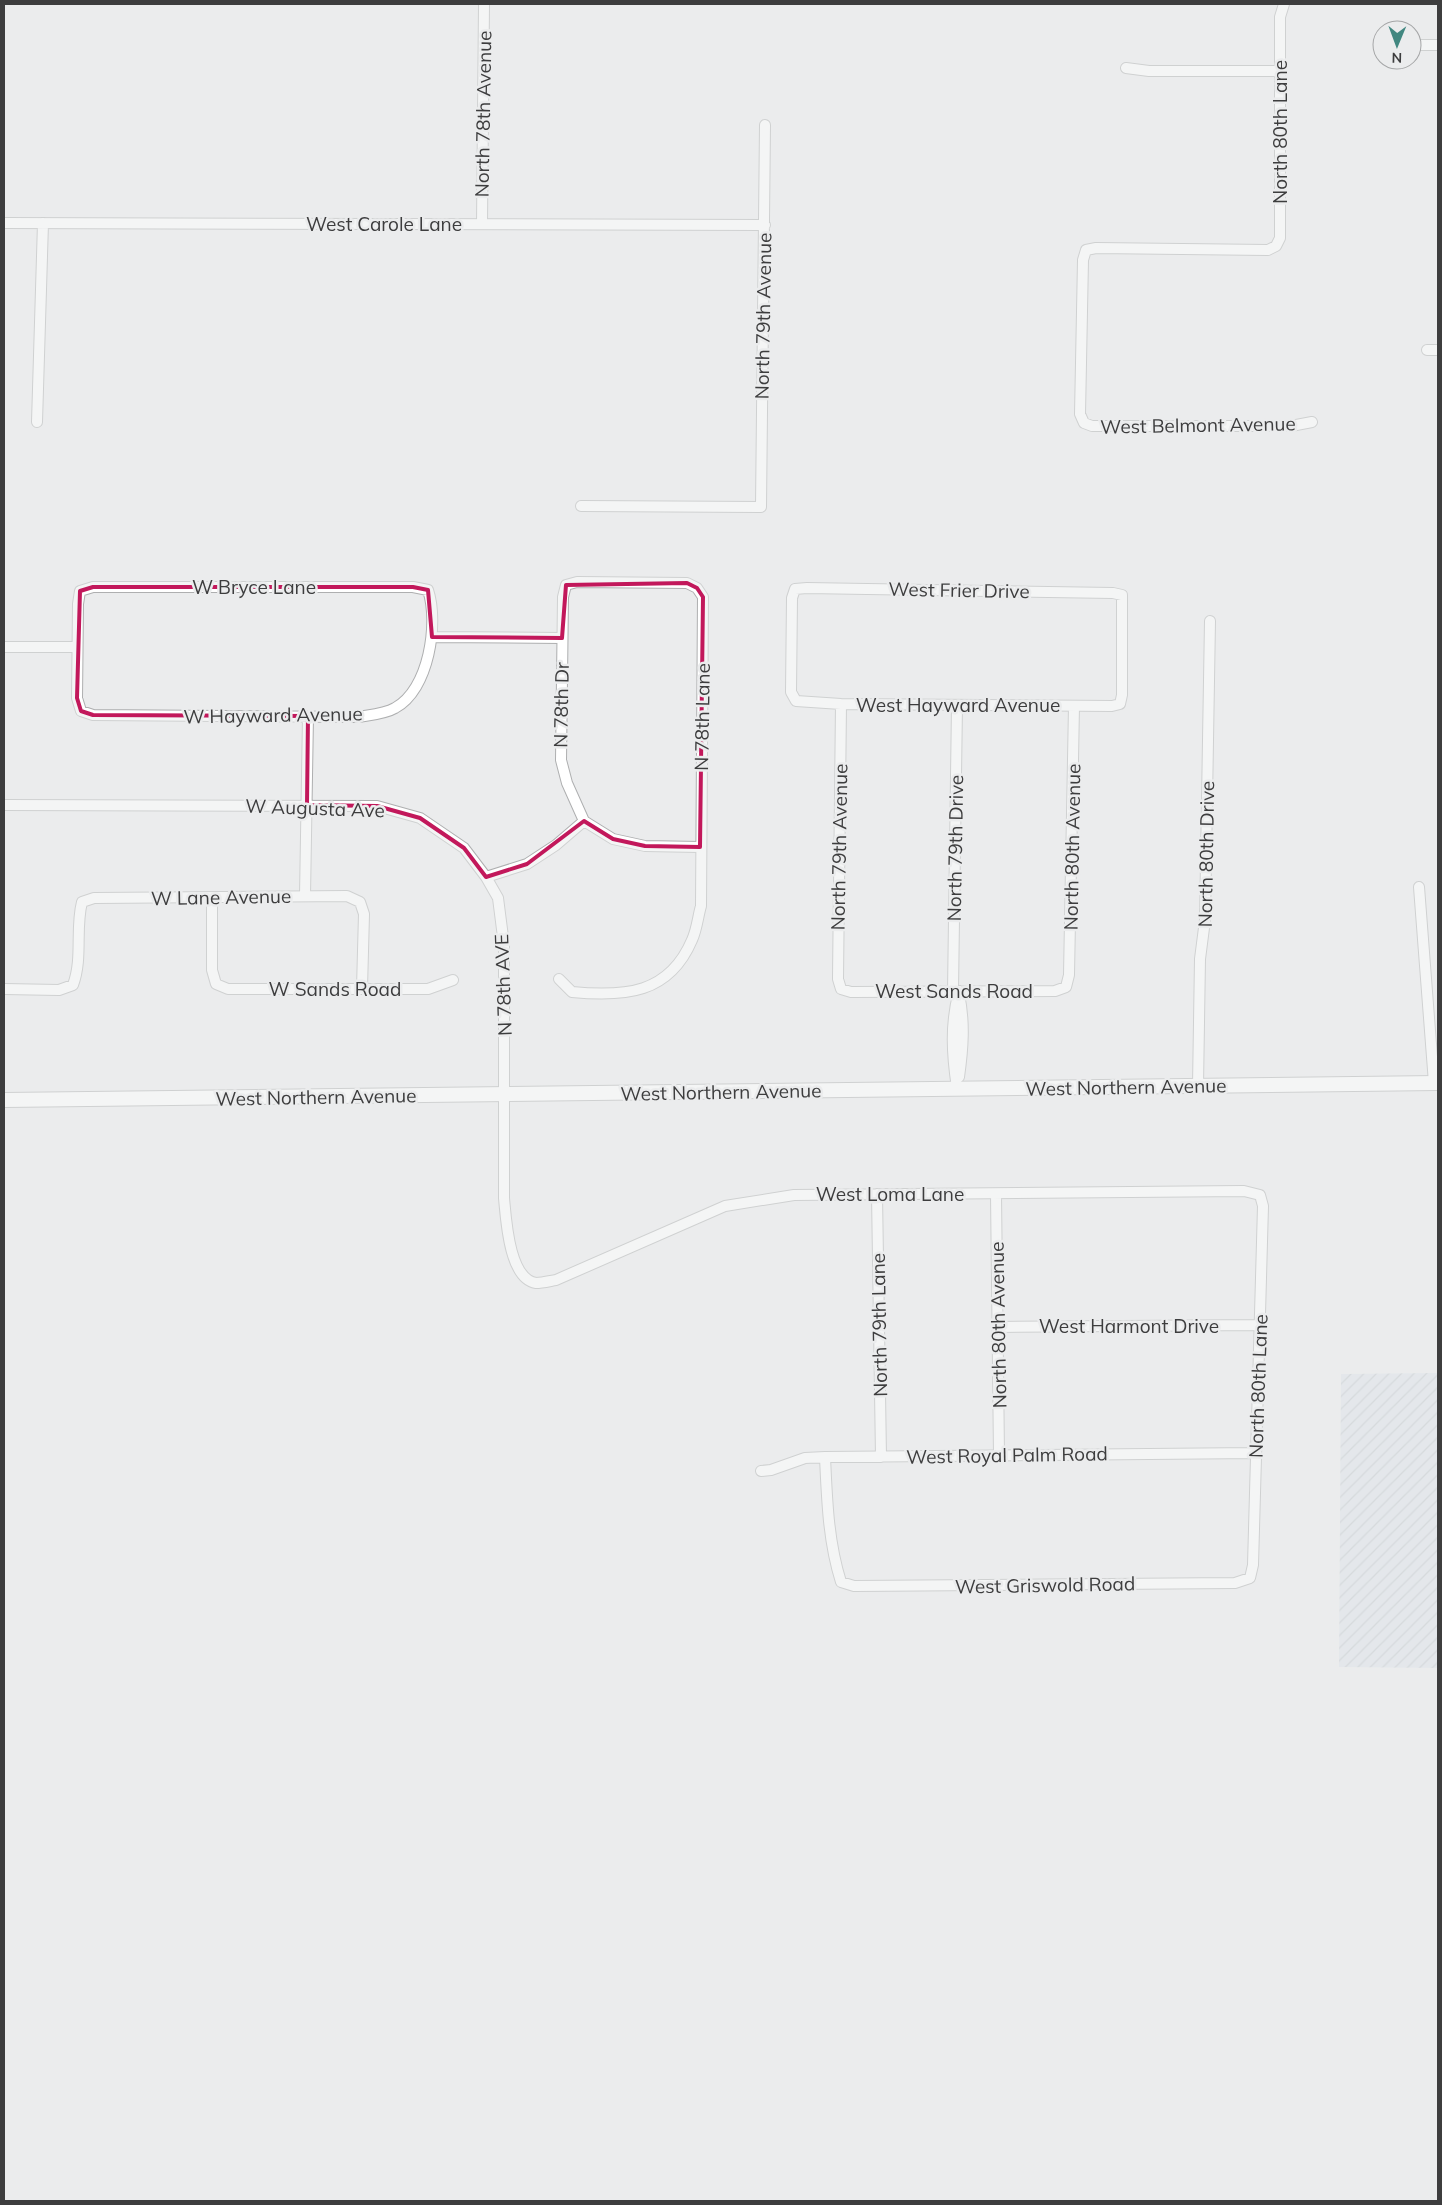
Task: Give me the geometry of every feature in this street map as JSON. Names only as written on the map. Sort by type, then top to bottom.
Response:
[{"type":"main road","name":"West Northern Avenue","points":[[4,1100],[1436,1083]]},
{"type":"street","name":"North 78th Avenue","points":[[482,224],[484,4]]},
{"type":"street","name":"North 80th Lane","points":[[1084,423],[1080,414],[1080,404],[1083,260],[1086,250],[1096,248],[1268,250],[1276,246],[1280,238],[1280,17],[1276,4]]},
{"type":"street","name":"North 80th Lane","points":[[1280,17],[1284,4]]},
{"type":"street","points":[[1422,45],[1438,45]]},
{"type":"street","points":[[1126,68],[1149,71],[1280,71]]},
{"type":"street","name":"North 79th Avenue","points":[[581,506],[761,507],[765,125]]},
{"type":"street","name":"West Carole Lane","points":[[4,223],[764,225]]},
{"type":"street","points":[[37,422],[43,223]]},
{"type":"street","points":[[1427,350],[1438,350]]},
{"type":"street","name":"West Belmont Avenue","points":[[1084,423],[1092,426],[1291,426],[1312,422]]},
{"type":"street","name":"N 78th Lane","points":[[566,585],[577,582],[687,583],[697,588],[703,597],[700,847]]},
{"type":"street","name":"N 78th Dr","points":[[566,585],[562,598],[561,760],[567,783],[584,821]]},
{"type":"street","name":"W Bryce Lane","points":[[77,647],[80,591],[93,587],[403,587],[428,590]]},
{"type":"street","name":"West Frier Drive","points":[[796,701],[791,692],[792,598],[795,589],[808,588],[1113,592],[1122,595],[1122,694],[1120,704]]},
{"type":"street","name":"W Hayward Avenue","points":[[77,647],[77,698],[81,711],[93,715],[358,717],[395,708],[411,692],[425,670],[432,637],[432,602],[428,590]]},
{"type":"street","name":"North 80th Drive","points":[[1198,1086],[1200,959],[1205,920],[1210,621]]},
{"type":"street","points":[[432,637],[562,638]]},
{"type":"street","points":[[4,647],[77,647]]},
{"type":"street","name":"West Hayward Avenue","points":[[796,701],[841,704],[1074,706],[1112,706],[1120,704]]},
{"type":"street","name":"North 79th Avenue","points":[[841,704],[838,979],[841,989]]},
{"type":"street","name":"North 79th Drive","points":[[957,705],[956,991],[962,1053],[957,1088]]},
{"type":"street","name":"North 80th Avenue","points":[[1066,987],[1069,975],[1074,706]]},
{"type":"street","points":[[305,896],[308,716]]},
{"type":"street","name":"W Augusta Ave","points":[[4,805],[377,806],[420,818],[464,848],[486,877]]},
{"type":"street","points":[[486,877],[527,864],[556,846],[584,821],[613,839],[645,846],[700,847],[701,906],[693,939],[677,967],[648,988],[606,995],[572,992],[559,979]]},
{"type":"street","name":"N 78th AVE","points":[[486,877],[498,898],[504,945],[505,1095]]},
{"type":"street","points":[[1419,887],[1436,1083]]},
{"type":"street","name":"W Lane Avenue","points":[[4,989],[59,990],[73,985],[78,971],[78,915],[82,902],[94,898],[305,896],[347,896],[360,902],[364,914],[362,988]]},
{"type":"street","name":"W Sands Road","points":[[212,898],[212,970],[216,984],[228,989],[428,989],[453,980]]},
{"type":"street","name":"West Sands Road","points":[[841,989],[851,992],[1055,990],[1066,987]]},
{"type":"street","name":"West Loma Lane","points":[[505,1095],[504,1198],[508,1230],[521,1274],[536,1283],[556,1280],[725,1206],[794,1194],[1244,1191],[1260,1195]]},
{"type":"street","name":"North 79th Lane","points":[[877,1194],[881,1457]]},
{"type":"street","name":"North 80th Avenue","points":[[996,1194],[999,1455]]},
{"type":"street","name":"North 80th Lane","points":[[1250,1578],[1253,1564],[1260,1325],[1263,1206],[1260,1195]]},
{"type":"street","name":"West Harmont Drive","points":[[998,1327],[1260,1325]]},
{"type":"street","name":"West Royal Palm Road","points":[[761,1472],[805,1458],[825,1457],[1255,1453]]},
{"type":"street","name":"West Griswold Road","points":[[825,1457],[828,1519],[840,1582],[854,1586],[1235,1583],[1250,1578]]},
{"type":"highlighted area","points":[[687,583],[697,588],[703,597],[700,847],[645,846],[613,839],[584,821],[527,864],[486,877],[464,848],[420,818],[377,806],[307,805],[308,716],[93,715],[81,711],[77,698],[80,591],[93,587],[413,587],[428,590],[432,637],[562,638],[566,585]]},
{"type":"shaded area","points":[[1438,1373],[1438,1668],[1339,1667],[1341,1374]]}]
